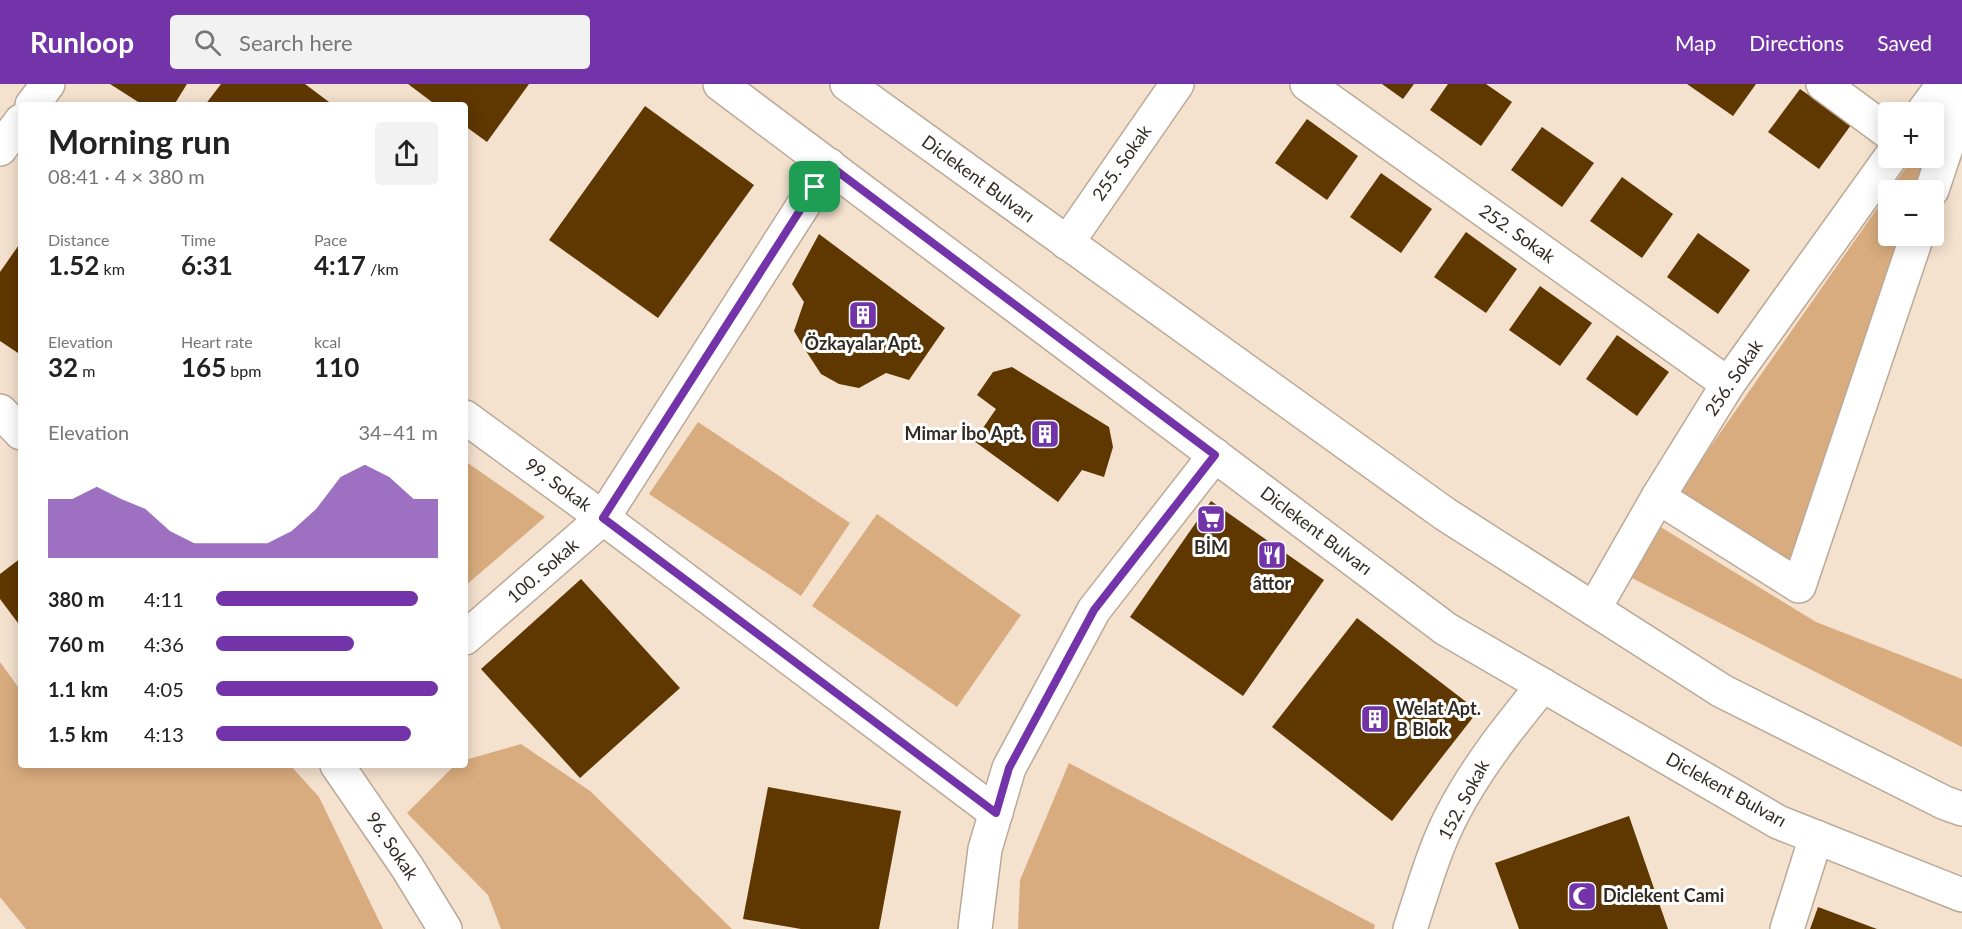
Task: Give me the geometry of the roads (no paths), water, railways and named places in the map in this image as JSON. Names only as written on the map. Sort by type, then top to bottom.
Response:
[{"type":"street","name":"Diclekent Bulvarı","points":[[720,84],[1446,629],[1778,822],[1962,896]]},
{"type":"street","name":"Diclekent Bulvarı","points":[[847,84],[1445,514],[1722,692],[1945,802],[1962,808]]},
{"type":"street","name":"255. Sokak","points":[[1066,243],[1178,84]]},
{"type":"street","name":"252. Sokak","points":[[1307,84],[1728,384]]},
{"type":"street","points":[[1823,84],[1878,125]]},
{"type":"street","points":[[1930,102],[1944,84]]},
{"type":"street","points":[[1935,180],[1962,100]]},
{"type":"street","points":[[0,149],[18,125]]},
{"type":"street","name":"100. Sokak","points":[[468,635],[603,518],[829,165]]},
{"type":"street","name":"256. Sokak","points":[[1594,609],[1658,497],[1728,384],[1883,168]]},
{"type":"street","points":[[1658,497],[1799,586],[1914,246]]},
{"type":"street","points":[[0,411],[18,431]]},
{"type":"street","name":"99. Sokak","points":[[468,419],[996,813]]},
{"type":"street","points":[[975,929],[985,849],[1009,768],[1094,610],[1215,455]]},
{"type":"street","name":"152. Sokak","points":[[1410,929],[1431,866],[1452,814],[1489,753],[1543,685]]},
{"type":"street","name":"96. Sokak","points":[[339,768],[407,867],[445,929]]},
{"type":"street","points":[[1787,929],[1816,837]]},
{"type":"place","name":"Özkayalar Apt.","points":[[863,315]]},
{"type":"place","name":"Mimar İbo Apt.","points":[[1045,434]]},
{"type":"place","name":"BİM","points":[[1211,519]]},
{"type":"place","name":"âttor","points":[[1272,555]]},
{"type":"place","name":"Welat Apt. B Blok","points":[[1375,719]]},
{"type":"place","name":"Diclekent Cami","points":[[1582,896]]}]
